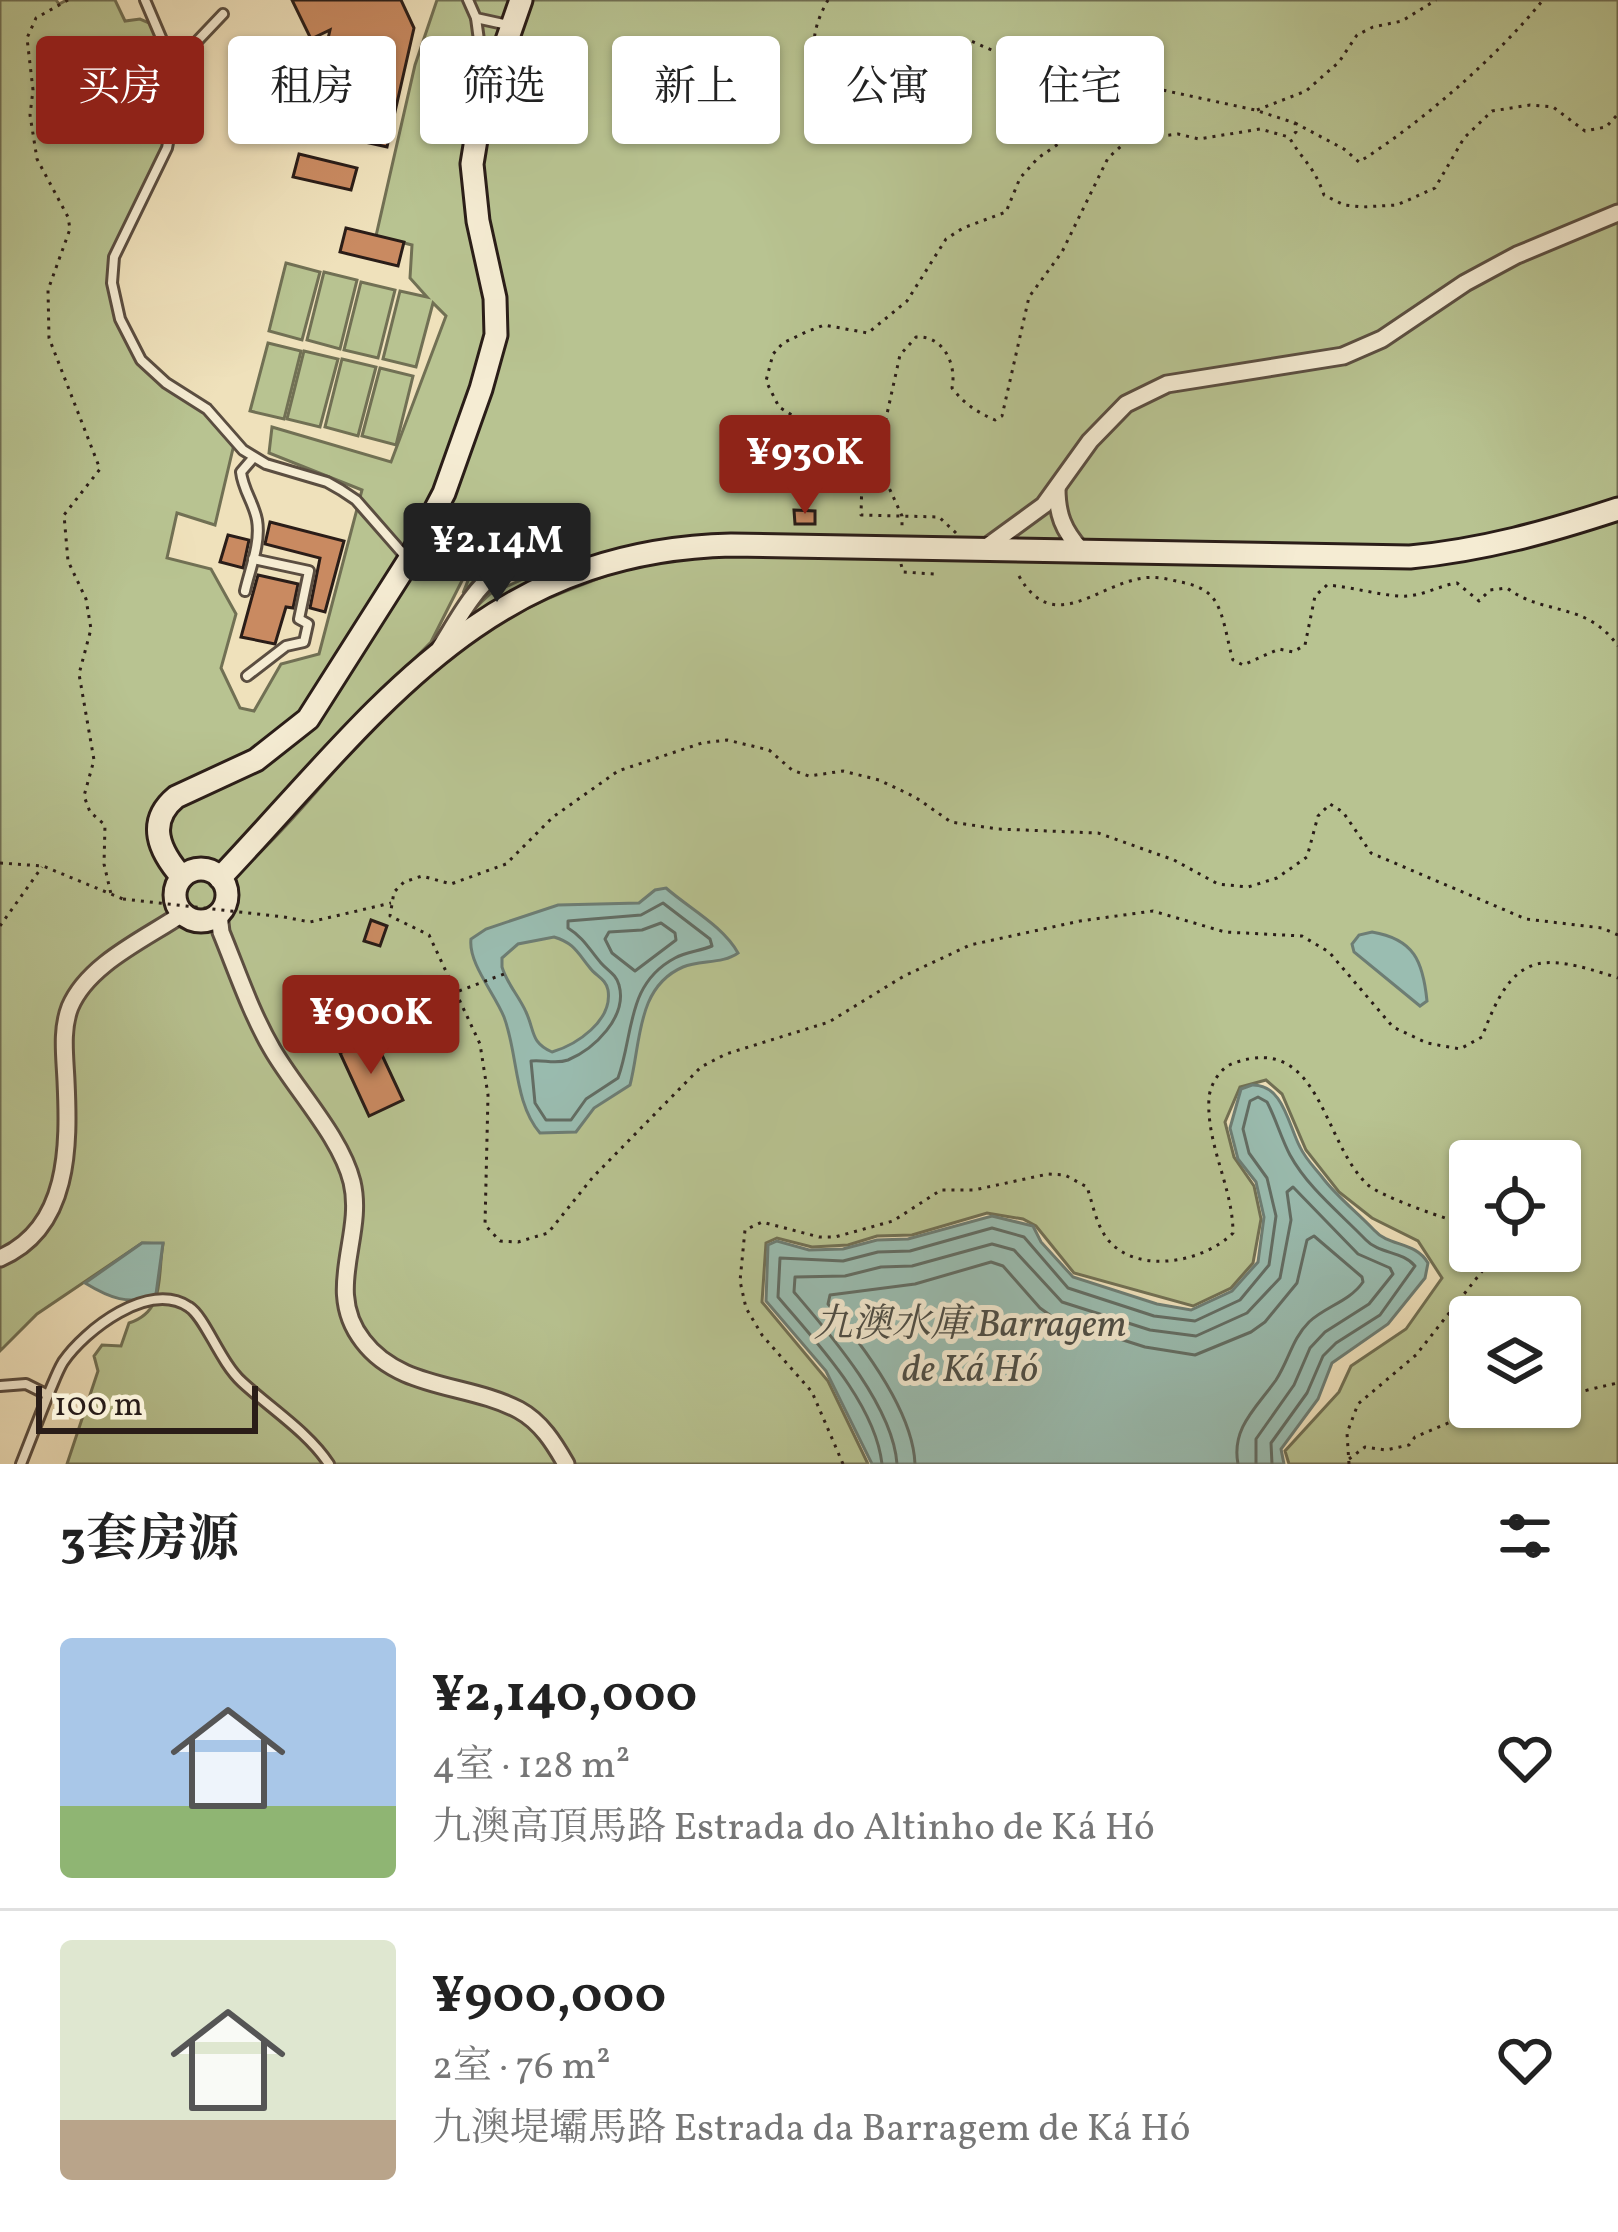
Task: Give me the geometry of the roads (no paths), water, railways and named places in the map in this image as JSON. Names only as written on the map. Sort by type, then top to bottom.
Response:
[{"type":"main road","points":[[508,36],[517,0]]},
{"type":"main road","points":[[182,877],[158,841],[157,829],[166,806],[269,752],[308,719],[409,560],[444,493],[496,335],[494,298],[472,186],[474,144]]},
{"type":"main road","points":[[220,878],[438,650],[480,621],[571,576],[627,557],[700,546],[1410,557],[1519,541],[1618,509]]},
{"type":"main road","points":[[202,869],[220,878],[227,892],[215,922],[194,921],[182,914],[175,896],[182,877],[202,869]]},
{"type":"street","points":[[975,548],[1044,505],[1090,441],[1126,404],[1167,384],[1343,356],[1382,339],[1516,255],[1618,213]]},
{"type":"street","points":[[1057,488],[1057,511],[1065,532],[1081,550]]},
{"type":"street","points":[[438,650],[479,586],[494,572],[533,561],[571,576]]},
{"type":"street","points":[[0,1258],[40,1226],[60,1187],[68,1135],[64,1037],[71,1004],[107,963],[182,914]]},
{"type":"street","points":[[215,922],[264,1036],[350,1174],[353,1209],[344,1281],[353,1327],[375,1355],[397,1369],[520,1411],[538,1424],[566,1464]]},
{"type":"lane","points":[[145,0],[161,36]]},
{"type":"lane","points":[[468,0],[478,36]]},
{"type":"lane","points":[[202,36],[223,14]]},
{"type":"lane","points":[[476,18],[512,26]]},
{"type":"lane","points":[[167,144],[119,242],[112,283],[128,341],[141,360],[207,409],[253,458],[341,490],[356,500],[409,560]]},
{"type":"lane","points":[[245,591],[258,536],[241,472],[253,458]]},
{"type":"lane","points":[[247,676],[286,646],[304,642],[308,624],[298,619],[309,572],[253,559]]},
{"type":"lane","points":[[22,1464],[60,1366],[95,1327],[141,1304],[165,1299],[195,1312],[220,1358],[329,1464]]},
{"type":"lane","points":[[0,1386],[26,1384],[48,1395]]},
{"type":"water","points":[[666,888],[715,926],[738,953],[683,967],[668,976],[648,1002],[630,1085],[594,1108],[576,1132],[540,1133],[525,1107],[504,1017],[478,968],[471,939],[486,929],[558,905],[639,903]],"holes":[[[561,939],[605,983],[608,1001],[591,1030],[552,1052],[536,1040],[504,973],[502,958],[518,944]]]},
{"type":"water","points":[[1372,932],[1398,940],[1414,954],[1427,1001],[1420,1006],[1354,952],[1352,944],[1359,935]]},
{"type":"water","name":"九澳水庫 Barragem de Ká Hó","points":[[1252,1085],[1278,1098],[1304,1155],[1341,1198],[1380,1235],[1416,1251],[1428,1263],[1425,1278],[1388,1324],[1332,1363],[1318,1399],[1281,1449],[1284,1464],[872,1464],[826,1371],[766,1301],[768,1245],[777,1241],[809,1250],[843,1249],[877,1240],[908,1239],[992,1216],[1033,1226],[1073,1277],[1191,1310],[1232,1291],[1258,1262],[1264,1217],[1256,1182],[1238,1159],[1230,1128],[1241,1089]]},
{"type":"water","points":[[142,1243],[163,1243],[156,1294],[119,1299],[85,1283]]}]
